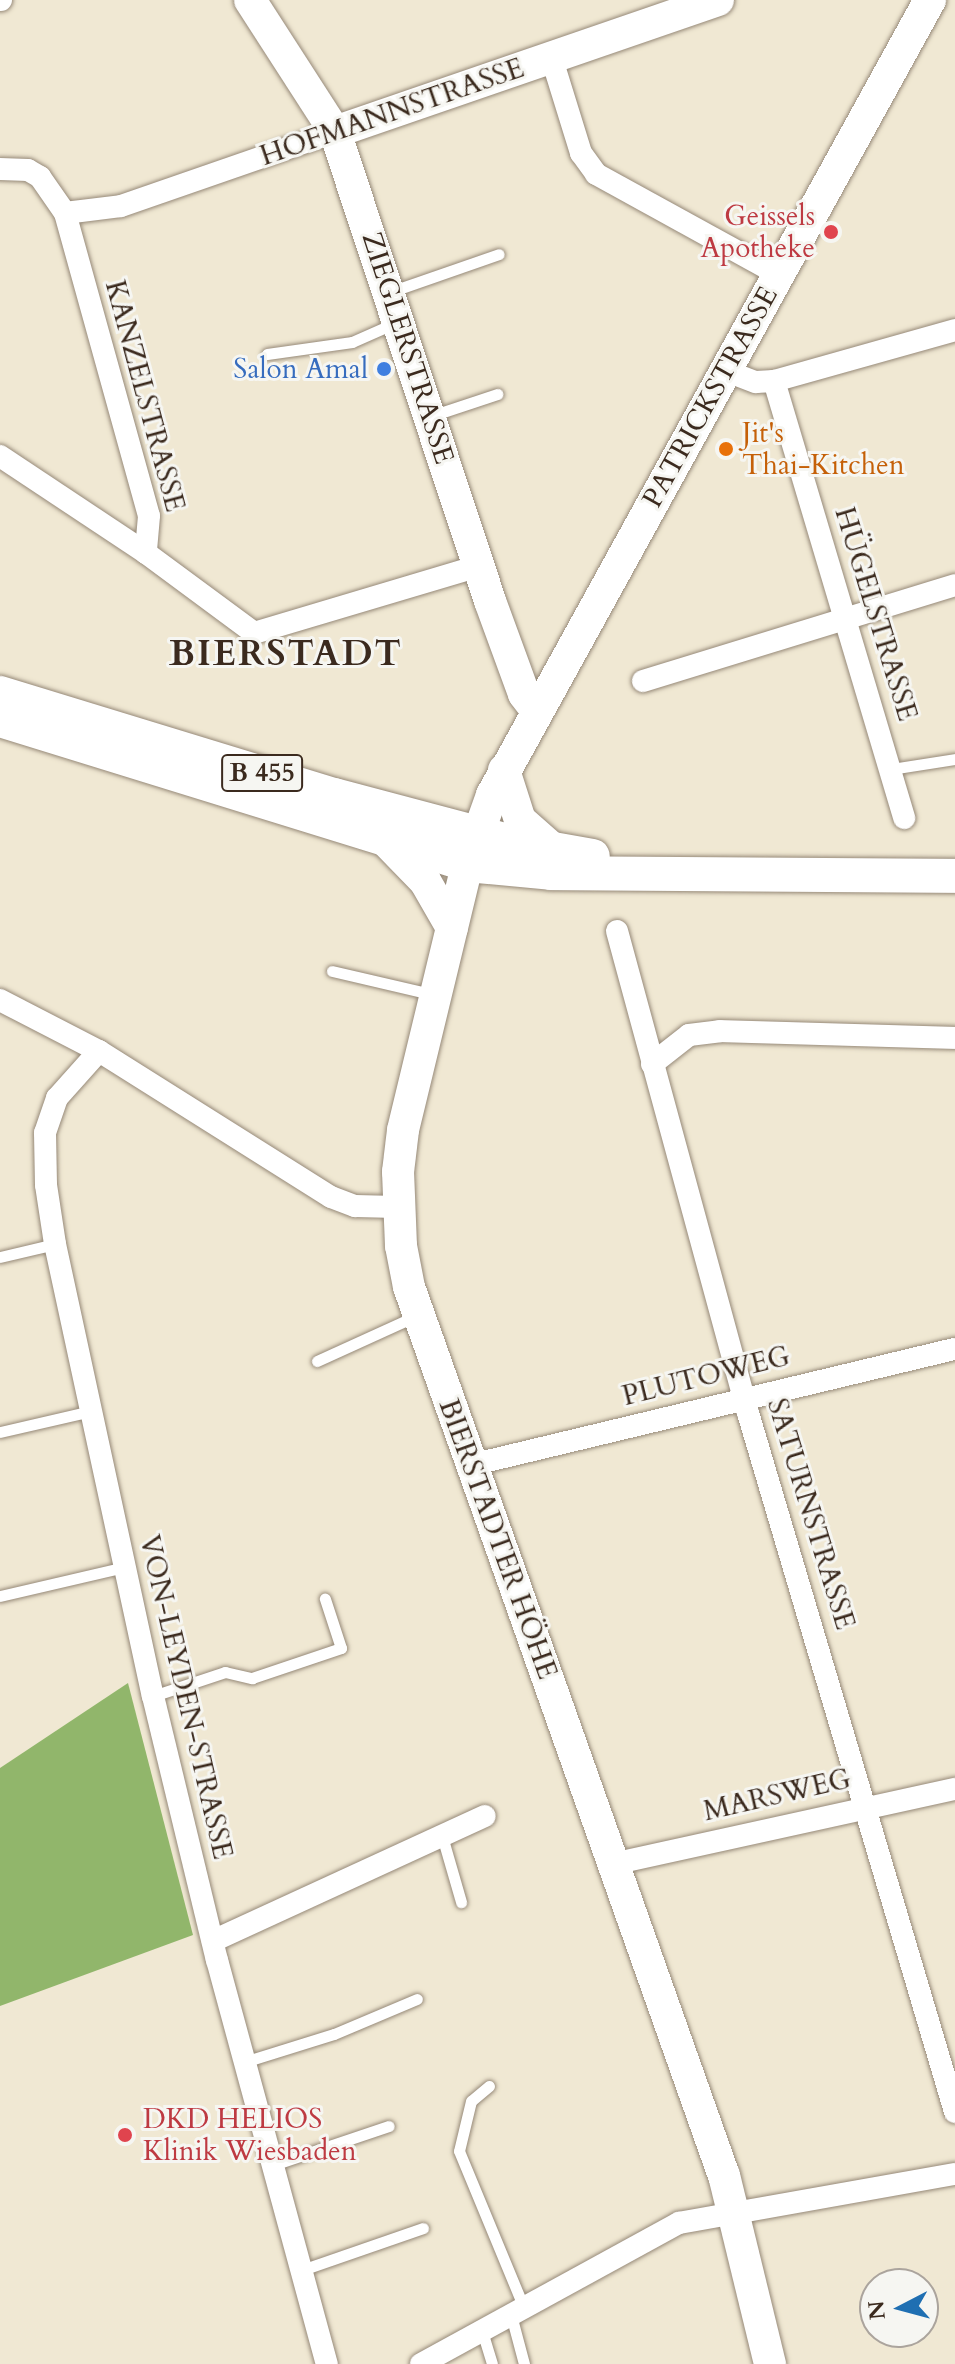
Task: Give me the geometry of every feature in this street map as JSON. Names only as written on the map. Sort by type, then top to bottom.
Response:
[{"type":"main road","name":"ZIEGLERSTRASSE","points":[[250,0],[335,132],[479,566],[524,694],[536,710]]},
{"type":"main road","name":"HOFMANNSTRASSE","points":[[335,132],[551,56],[655,11],[718,0]]},
{"type":"main road","name":"PATRICKSTRASSE","points":[[536,710],[930,0]]},
{"type":"main road","name":"B 455","points":[[0,693],[334,795],[477,833],[554,850],[688,871]]},
{"type":"main road","name":"BIERSTADTER HÖHE","points":[[536,710],[504,770],[477,833],[403,1130],[397,1207],[403,1264],[418,1315],[735,2210],[770,2364]]},
{"type":"main road","name":"B 455","points":[[0,720],[388,843],[467,865],[551,873],[688,871],[955,876]]},
{"type":"main road","points":[[504,770],[520,820],[554,850]]},
{"type":"main road","points":[[388,843],[425,881],[452,928]]},
{"type":"street","points":[[551,56],[581,153],[596,174],[778,274]]},
{"type":"street","name":"HOFMANNSTRASSE","points":[[65,213],[121,206],[335,132]]},
{"type":"street","name":"KANZELSTRASSE","points":[[0,169],[28,170],[40,177],[65,213],[149,516],[146,553],[254,633],[479,566]]},
{"type":"street","points":[[724,370],[756,382],[774,381],[955,330]]},
{"type":"street","name":"HÜGELSTRASSE","points":[[774,381],[848,618],[904,818]]},
{"type":"street","points":[[0,456],[146,553]]},
{"type":"street","points":[[643,681],[955,585]]},
{"type":"street","name":"SATURNSTRASSE","points":[[617,931],[744,1396],[955,2112]]},
{"type":"street","points":[[0,1000],[99,1051],[331,1197],[355,1206],[397,1207]]},
{"type":"street","points":[[652,1064],[675,1043],[704,1032],[955,1038]]},
{"type":"street","name":"VON-LEYDEN-STRASSE","points":[[99,1051],[57,1098],[45,1133],[55,1244],[153,1696],[244,2062],[327,2364]]},
{"type":"street","name":"PLUTOWEG","points":[[471,1465],[744,1396],[955,1349]]},
{"type":"street","name":"MARSWEG","points":[[613,1864],[867,1805],[955,1789]]},
{"type":"street","points":[[213,1941],[485,1816]]},
{"type":"street","points":[[421,2364],[679,2223],[735,2210],[955,2174]]},
{"type":"lane","points":[[267,354],[352,342],[394,307],[499,254]]},
{"type":"lane","points":[[430,416],[497,394]]},
{"type":"lane","points":[[891,769],[955,759]]},
{"type":"lane","points":[[332,971],[436,995]]},
{"type":"lane","points":[[0,1257],[55,1244]]},
{"type":"lane","points":[[317,1361],[418,1315]]},
{"type":"lane","points":[[0,1432],[91,1411]]},
{"type":"lane","points":[[0,1596],[125,1567]]},
{"type":"lane","points":[[153,1696],[225,1672],[252,1678],[341,1648],[325,1599]]},
{"type":"lane","points":[[442,1836],[461,1902]]},
{"type":"lane","points":[[244,2062],[334,2034],[417,1999]]},
{"type":"lane","points":[[489,2086],[471,2101],[459,2151],[517,2312],[524,2364]]},
{"type":"lane","points":[[273,2165],[389,2126]]},
{"type":"lane","points":[[302,2270],[423,2228]]},
{"type":"lane","points":[[482,2331],[492,2364]]},
{"type":"green space","points":[[128,1683],[193,1935],[0,2006],[0,1768]]},
{"type":"place","name":"Geissels Apotheke","points":[[831,232]]},
{"type":"place","name":"Salon Amal","points":[[384,369]]},
{"type":"place","name":"Jit's Thai-Kitchen","points":[[726,449]]},
{"type":"place","name":"DKD HELIOS Klinik Wiesbaden","points":[[125,2135]]},
{"type":"district","name":"BIERSTADT","points":[[286,654]]}]
